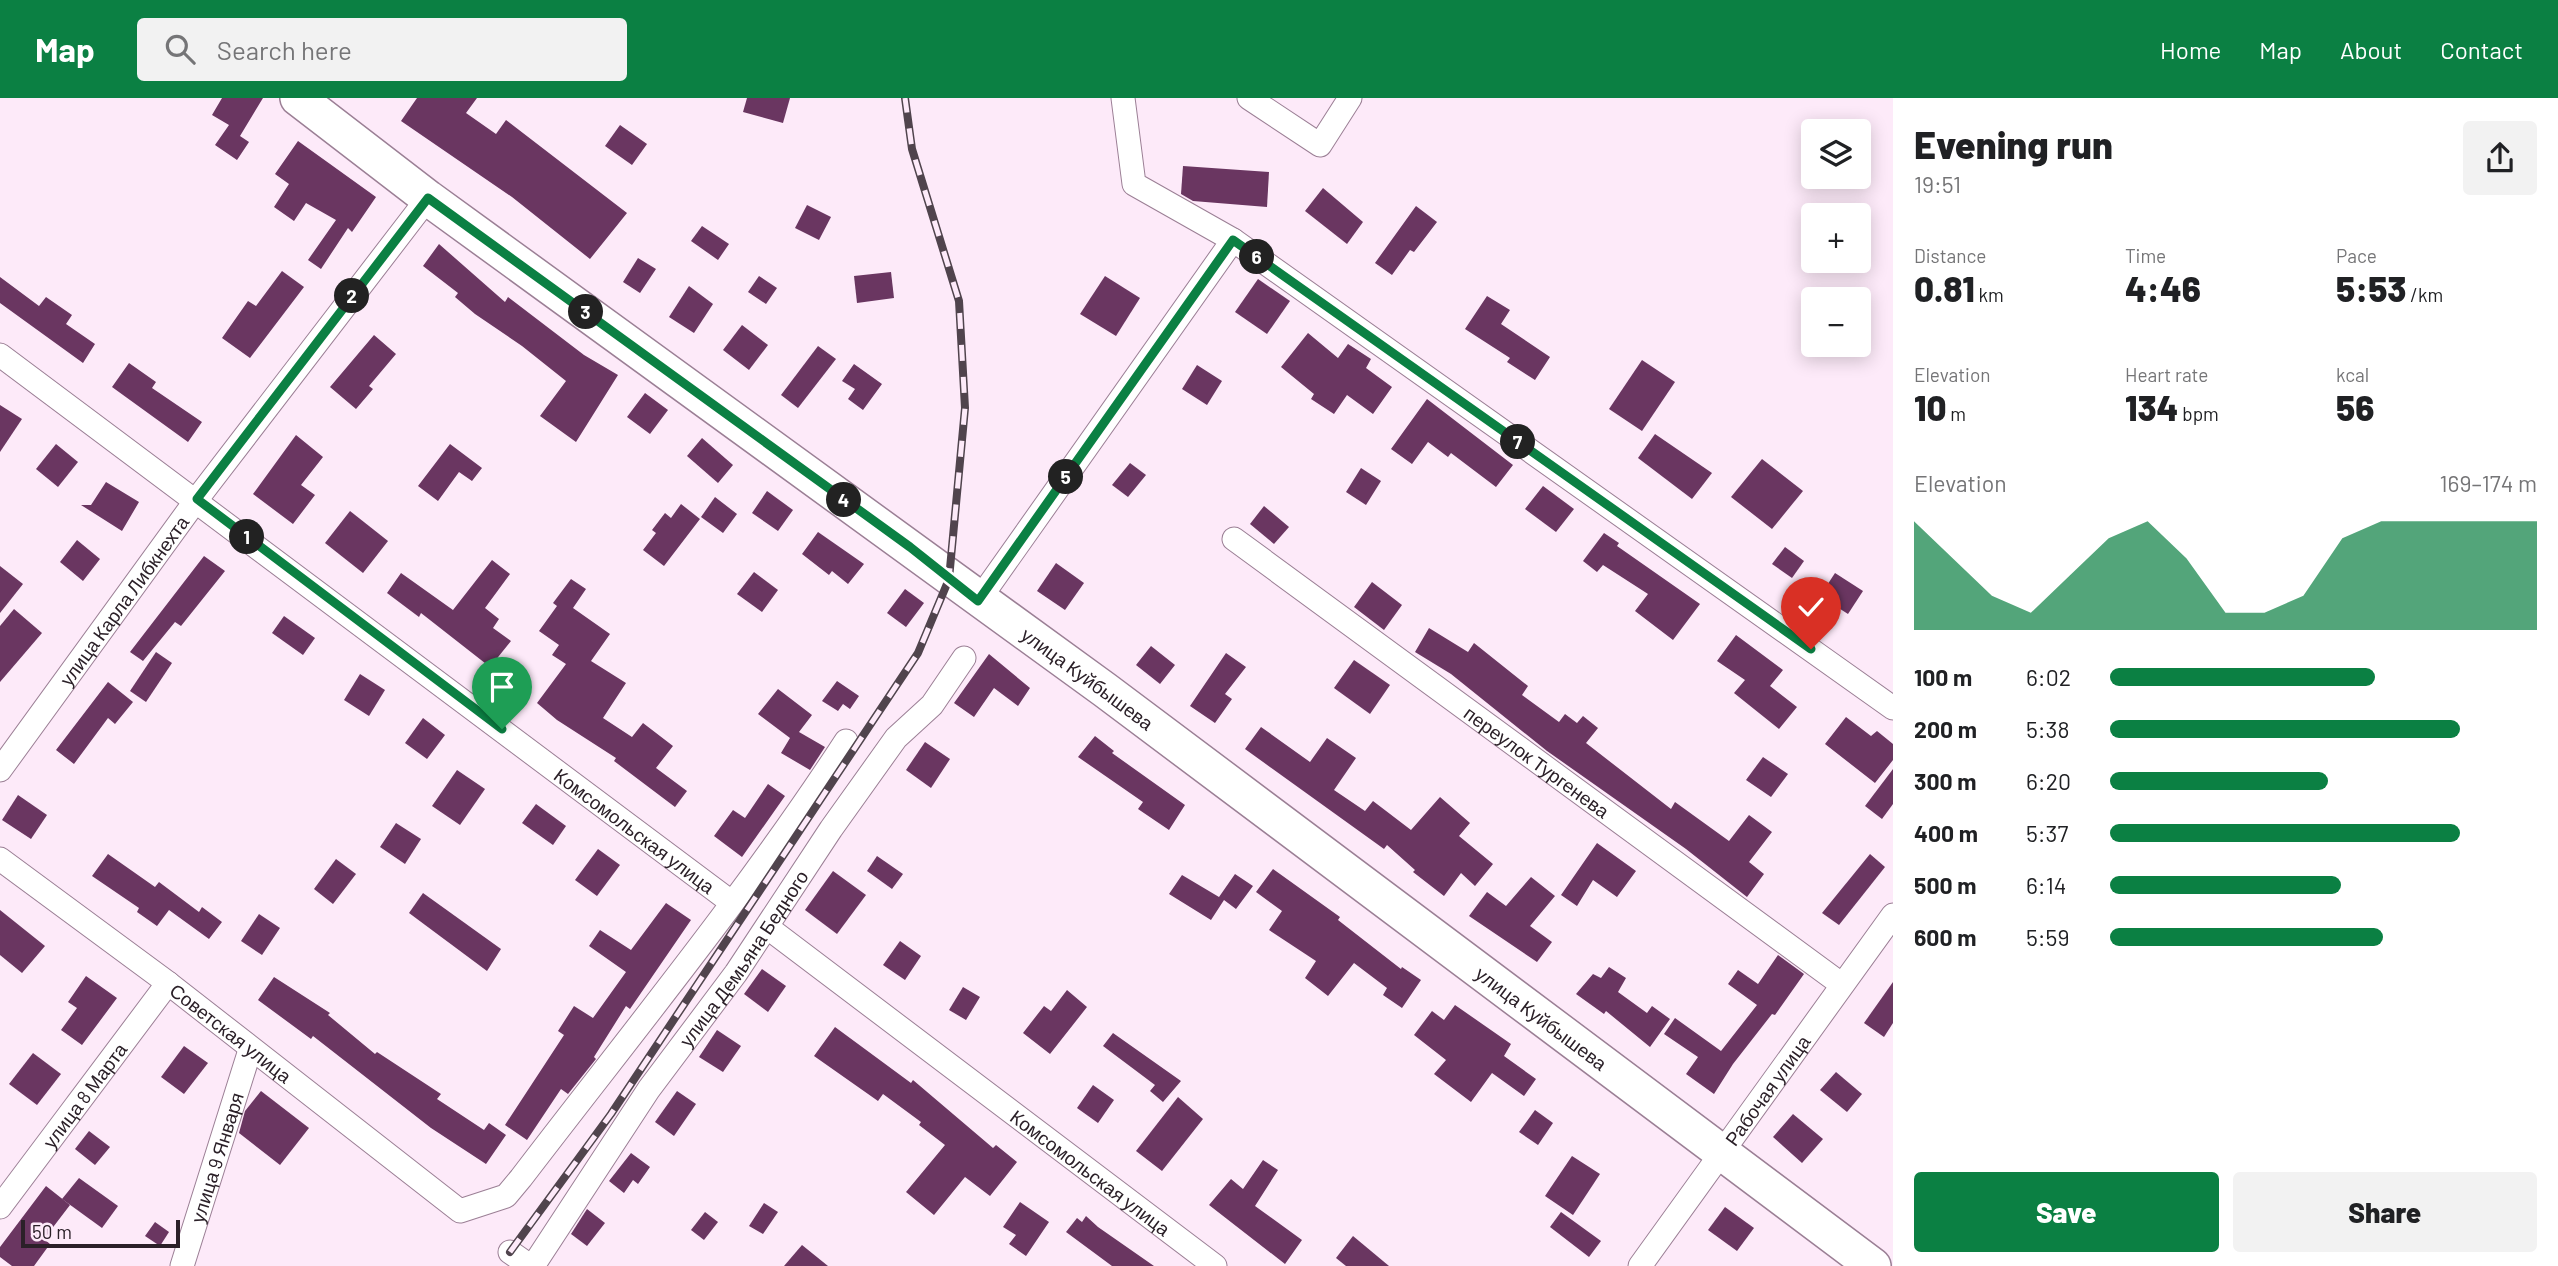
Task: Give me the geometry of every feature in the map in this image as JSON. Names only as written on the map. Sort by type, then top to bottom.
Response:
[{"type":"main road","name":"улица Куйбышева","points":[[298,98],[428,198],[1127,707],[1722,1156],[1873,1266]]},
{"type":"street","points":[[1123,98],[1134,184],[1233,240],[1893,708]]},
{"type":"street","points":[[1249,98],[1320,145],[1350,98]]},
{"type":"street","name":"улица Карла Либкнехта","points":[[0,770],[197,499],[428,198]]},
{"type":"street","points":[[978,601],[1233,240]]},
{"type":"street","name":"Комсомольская улица","points":[[0,355],[197,499],[731,902]]},
{"type":"street","name":"переулок Тургенева","points":[[1234,539],[1841,984]]},
{"type":"street","name":"улица Демьяна Бедного","points":[[532,1266],[649,1089],[767,926],[896,738],[932,705],[964,658]]},
{"type":"street","points":[[731,902],[800,812],[846,741]]},
{"type":"street","name":"Советская улица","points":[[0,859],[168,983],[250,1050],[460,1211],[506,1196],[628,1044],[731,902]]},
{"type":"street","name":"Рабочая улица","points":[[1640,1266],[1722,1156],[1841,984],[1893,915]]},
{"type":"street","name":"Комсомольская улица","points":[[767,926],[1215,1266]]},
{"type":"street","name":"улица 8 Марта","points":[[0,1207],[168,983]]},
{"type":"street","name":"улица 9 Января","points":[[182,1266],[250,1050]]},
{"type":"street","points":[[510,1252],[532,1266]]},
{"type":"building","points":[[222,98],[263,98],[240,136],[249,142],[237,160],[215,145],[229,125],[212,115]]},
{"type":"building","points":[[417,98],[477,98],[466,113],[496,134],[506,120],[627,213],[590,259],[512,197],[401,121]]},
{"type":"building","points":[[747,98],[790,98],[783,123],[743,112]]},
{"type":"building","points":[[620,125],[647,144],[632,165],[605,146]]},
{"type":"building","points":[[298,141],[376,197],[352,232],[348,228],[321,269],[308,260],[336,220],[306,203],[294,221],[274,207],[289,184],[275,174]]},
{"type":"building","points":[[1183,166],[1269,172],[1267,207],[1193,201],[1181,194]]},
{"type":"building","points":[[1323,188],[1363,222],[1347,244],[1305,211]]},
{"type":"building","points":[[807,205],[831,217],[819,240],[795,228]]},
{"type":"building","points":[[1416,206],[1437,222],[1414,252],[1410,250],[1392,275],[1375,263]]},
{"type":"building","points":[[702,226],[729,244],[718,260],[691,241]]},
{"type":"building","points":[[439,244],[505,302],[508,297],[584,355],[618,375],[576,442],[540,416],[566,381],[475,314],[455,297],[458,293],[423,266]]},
{"type":"building","points":[[638,258],[656,269],[640,293],[623,282]]},
{"type":"building","points":[[282,271],[304,287],[250,358],[222,338],[248,301],[256,306]]},
{"type":"building","points":[[891,272],[894,298],[857,303],[854,276]]},
{"type":"building","points":[[759,276],[777,288],[766,304],[748,292]]},
{"type":"building","points":[[1105,276],[1140,298],[1116,336],[1080,314]]},
{"type":"building","points":[[0,277],[39,306],[46,297],[72,315],[66,324],[95,344],[83,363],[0,303]]},
{"type":"building","points":[[1258,279],[1290,301],[1267,334],[1235,312]]},
{"type":"building","points":[[689,286],[713,304],[694,333],[669,317]]},
{"type":"building","points":[[1487,296],[1510,310],[1501,324],[1550,357],[1535,380],[1507,362],[1510,358],[1465,329]]},
{"type":"building","points":[[742,325],[768,345],[749,370],[723,350]]},
{"type":"building","points":[[1308,333],[1338,358],[1348,344],[1371,359],[1366,368],[1392,387],[1373,414],[1347,395],[1334,414],[1311,399],[1314,394],[1281,367]]},
{"type":"building","points":[[374,335],[396,354],[369,386],[373,389],[356,409],[330,387]]},
{"type":"building","points":[[818,346],[836,359],[798,408],[781,395]]},
{"type":"building","points":[[1642,360],[1675,382],[1642,431],[1609,409]]},
{"type":"building","points":[[129,363],[156,382],[152,388],[202,422],[188,442],[112,387]]},
{"type":"building","points":[[854,364],[882,384],[863,410],[848,399],[855,389],[842,381]]},
{"type":"building","points":[[1197,365],[1222,381],[1207,405],[1182,389]]},
{"type":"building","points":[[645,393],[668,410],[650,434],[627,417]]},
{"type":"building","points":[[1427,399],[1513,465],[1496,487],[1451,453],[1448,457],[1428,442],[1412,464],[1391,449]]},
{"type":"building","points":[[0,405],[22,419],[0,452]]},
{"type":"building","points":[[1655,434],[1712,473],[1692,499],[1638,458]]},
{"type":"building","points":[[296,435],[323,457],[301,485],[315,495],[293,524],[253,494]]},
{"type":"building","points":[[702,438],[733,465],[718,483],[687,456]]},
{"type":"building","points":[[56,444],[78,462],[58,487],[36,469]]},
{"type":"building","points":[[450,444],[482,468],[472,481],[459,472],[438,501],[418,486]]},
{"type":"building","points":[[1762,459],[1803,491],[1772,529],[1731,497]]},
{"type":"building","points":[[1130,463],[1146,475],[1128,497],[1112,485]]},
{"type":"building","points":[[1361,468],[1381,481],[1366,505],[1346,492]]},
{"type":"building","points":[[106,482],[139,502],[122,531],[81,505],[91,505]]},
{"type":"building","points":[[1543,486],[1574,509],[1556,532],[1525,509]]},
{"type":"building","points":[[767,491],[793,510],[778,531],[752,513]]},
{"type":"building","points":[[715,497],[737,514],[723,533],[701,517]]},
{"type":"building","points":[[681,504],[700,519],[664,566],[643,550],[656,533],[652,530],[665,513],[671,518]]},
{"type":"building","points":[[1264,506],[1289,527],[1274,544],[1250,524]]},
{"type":"building","points":[[350,511],[388,541],[363,573],[325,543]]},
{"type":"building","points":[[818,532],[864,564],[848,584],[832,571],[829,575],[802,554]]},
{"type":"building","points":[[1604,533],[1619,543],[1617,546],[1700,604],[1673,640],[1635,611],[1648,594],[1603,565],[1597,572],[1583,561]]},
{"type":"building","points":[[77,540],[100,559],[83,581],[60,562]]},
{"type":"building","points":[[1785,547],[1804,561],[1792,578],[1772,564]]},
{"type":"building","points":[[204,556],[225,571],[181,626],[175,622],[143,661],[130,652]]},
{"type":"building","points":[[492,560],[510,574],[485,608],[499,619],[493,628],[511,641],[490,667],[421,613],[419,617],[387,593],[401,573],[453,610]]},
{"type":"building","points":[[1056,563],[1084,583],[1065,610],[1037,591]]},
{"type":"building","points":[[0,566],[23,584],[0,613]]},
{"type":"building","points":[[754,572],[778,590],[762,612],[737,594]]},
{"type":"building","points":[[1835,573],[1863,591],[1848,614],[1820,596]]},
{"type":"building","points":[[571,579],[586,589],[573,608],[610,634],[591,661],[626,683],[603,718],[632,737],[643,723],[673,746],[656,768],[687,791],[675,807],[614,761],[616,758],[557,720],[537,703],[566,664],[552,655],[559,645],[539,631],[557,606],[553,603]]},
{"type":"building","points":[[1372,582],[1402,605],[1384,630],[1354,607]]},
{"type":"building","points":[[905,589],[924,603],[906,627],[887,613]]},
{"type":"building","points":[[14,609],[42,633],[0,682],[0,626]]},
{"type":"building","points":[[284,616],[315,638],[303,655],[272,633]]},
{"type":"building","points":[[1429,628],[1468,652],[1474,643],[1528,686],[1522,695],[1559,722],[1565,714],[1577,723],[1583,716],[1598,728],[1586,743],[1671,809],[1675,802],[1729,841],[1749,815],[1772,832],[1749,862],[1764,874],[1747,897],[1686,849],[1547,751],[1451,674],[1415,652]]},
{"type":"building","points":[[1736,635],[1783,670],[1770,686],[1797,707],[1779,729],[1734,693],[1745,680],[1717,661]]},
{"type":"building","points":[[1151,646],[1175,665],[1160,684],[1136,665]]},
{"type":"building","points":[[156,652],[172,663],[146,702],[130,691]]},
{"type":"building","points":[[1226,653],[1246,667],[1225,694],[1232,699],[1215,723],[1190,706]]},
{"type":"building","points":[[989,654],[1030,688],[1018,706],[994,688],[974,717],[954,703]]},
{"type":"building","points":[[1354,660],[1390,685],[1370,714],[1334,688]]},
{"type":"building","points":[[360,674],[385,690],[369,716],[344,700]]},
{"type":"building","points":[[837,681],[859,696],[850,709],[843,704],[838,711],[822,701]]},
{"type":"building","points":[[108,682],[133,702],[115,724],[108,718],[74,764],[56,750]]},
{"type":"building","points":[[778,689],[812,715],[799,732],[825,747],[810,770],[781,753],[790,738],[758,714]]},
{"type":"building","points":[[1846,717],[1871,736],[1877,731],[1893,744],[1893,760],[1875,783],[1825,744]]},
{"type":"building","points":[[423,718],[445,735],[427,759],[405,743]]},
{"type":"building","points":[[1261,727],[1310,762],[1327,738],[1356,758],[1334,790],[1365,811],[1373,801],[1411,830],[1440,797],[1470,823],[1459,836],[1493,864],[1475,886],[1461,873],[1444,896],[1413,872],[1415,870],[1387,845],[1384,849],[1245,749]]},
{"type":"building","points":[[1095,736],[1114,751],[1112,753],[1185,805],[1169,830],[1138,809],[1143,802],[1078,757]]},
{"type":"building","points":[[925,742],[950,759],[931,788],[906,770]]},
{"type":"building","points":[[1763,757],[1788,774],[1771,797],[1746,780]]},
{"type":"building","points":[[1893,769],[1893,804],[1882,819],[1865,806]]},
{"type":"building","points":[[457,770],[485,789],[460,825],[432,806]]},
{"type":"building","points":[[768,784],[785,796],[742,857],[714,836],[733,810],[745,818]]},
{"type":"building","points":[[18,795],[47,815],[31,839],[2,820]]},
{"type":"building","points":[[536,804],[566,826],[553,845],[522,823]]},
{"type":"building","points":[[396,823],[421,839],[405,864],[380,847]]},
{"type":"building","points":[[1597,843],[1636,871],[1617,897],[1593,880],[1577,906],[1561,895]]},
{"type":"building","points":[[598,849],[620,865],[597,896],[575,880]]},
{"type":"building","points":[[108,854],[155,887],[159,882],[199,912],[202,907],[222,922],[209,939],[169,910],[157,926],[137,912],[139,908],[92,876]]},
{"type":"building","points":[[1870,854],[1885,867],[1839,925],[1822,913]]},
{"type":"building","points":[[877,856],[903,874],[892,889],[867,871]]},
{"type":"building","points":[[336,859],[356,874],[333,904],[314,889]]},
{"type":"building","points":[[1273,869],[1340,917],[1338,920],[1401,969],[1402,967],[1421,980],[1402,1008],[1383,995],[1387,988],[1354,963],[1328,996],[1305,978],[1316,961],[1269,930],[1282,911],[1256,892]]},
{"type":"building","points":[[833,871],[866,895],[837,934],[805,910]]},
{"type":"building","points":[[1235,874],[1253,886],[1236,909],[1224,900],[1211,920],[1169,894],[1182,875],[1219,897]]},
{"type":"building","points":[[1531,877],[1555,896],[1530,926],[1552,942],[1537,962],[1469,916],[1487,892],[1506,906]]},
{"type":"building","points":[[423,893],[501,949],[487,971],[409,913]]},
{"type":"building","points":[[666,903],[691,920],[630,1009],[626,1006],[594,1057],[596,1059],[568,1094],[561,1089],[527,1140],[505,1125],[564,1035],[558,1031],[574,1006],[593,1018],[626,972],[589,946],[600,930],[631,950]]},
{"type":"building","points":[[0,910],[45,946],[22,973],[0,955]]},
{"type":"building","points":[[259,914],[280,928],[262,955],[241,941]]},
{"type":"building","points":[[900,941],[921,956],[905,980],[883,965]]},
{"type":"building","points":[[1778,955],[1804,974],[1775,1015],[1772,1014],[1733,1064],[1714,1094],[1686,1074],[1698,1057],[1664,1034],[1675,1018],[1721,1051],[1757,1005],[1728,984],[1738,970],[1758,984]]},
{"type":"building","points":[[1609,967],[1626,978],[1618,992],[1647,1013],[1652,1006],[1670,1019],[1650,1047],[1606,1011],[1604,1014],[1576,994],[1593,974],[1601,978]]},
{"type":"building","points":[[762,969],[786,986],[768,1012],[744,994]]},
{"type":"building","points":[[86,976],[117,998],[82,1045],[61,1030],[77,1008],[68,1002]]},
{"type":"building","points":[[274,977],[330,1013],[328,1015],[375,1054],[377,1052],[441,1094],[437,1099],[484,1130],[489,1123],[506,1135],[486,1164],[431,1128],[313,1036],[311,1039],[258,1000]]},
{"type":"building","points":[[1893,982],[1893,1023],[1884,1037],[1864,1023]]},
{"type":"building","points":[[963,987],[980,997],[966,1020],[949,1010]]},
{"type":"building","points":[[1067,990],[1087,1007],[1050,1054],[1023,1033],[1044,1006],[1051,1011]]},
{"type":"building","points":[[1455,1005],[1511,1044],[1504,1056],[1536,1079],[1524,1096],[1492,1073],[1471,1102],[1434,1074],[1446,1060],[1414,1035],[1432,1011],[1444,1020]]},
{"type":"building","points":[[835,1027],[911,1083],[913,1080],[993,1148],[996,1145],[1017,1162],[990,1196],[965,1177],[934,1215],[906,1192],[945,1145],[919,1125],[921,1122],[883,1094],[878,1101],[814,1056]]},
{"type":"building","points":[[717,1030],[741,1046],[723,1072],[699,1057]]},
{"type":"building","points":[[1113,1033],[1181,1081],[1163,1102],[1150,1091],[1155,1085],[1103,1046]]},
{"type":"building","points":[[184,1046],[208,1063],[184,1094],[161,1077]]},
{"type":"building","points":[[33,1053],[61,1074],[37,1105],[9,1084]]},
{"type":"building","points":[[1836,1072],[1862,1094],[1847,1112],[1820,1090]]},
{"type":"building","points":[[1093,1085],[1114,1100],[1098,1123],[1077,1108]]},
{"type":"building","points":[[261,1091],[309,1128],[280,1165],[239,1133],[245,1111]]},
{"type":"building","points":[[677,1091],[696,1104],[674,1136],[655,1122]]},
{"type":"building","points":[[1178,1097],[1203,1119],[1162,1171],[1136,1151]]},
{"type":"building","points":[[1535,1110],[1553,1123],[1538,1145],[1519,1132]]},
{"type":"building","points":[[1793,1114],[1823,1139],[1802,1163],[1773,1137]]},
{"type":"building","points":[[89,1131],[110,1147],[95,1165],[75,1149]]},
{"type":"building","points":[[631,1153],[650,1167],[638,1184],[633,1180],[624,1193],[609,1181]]},
{"type":"building","points":[[1572,1156],[1600,1174],[1573,1215],[1545,1196]]},
{"type":"building","points":[[1263,1160],[1278,1170],[1255,1206],[1302,1240],[1285,1264],[1209,1205],[1231,1179],[1243,1189]]},
{"type":"building","points":[[79,1178],[118,1206],[102,1228],[62,1199]]},
{"type":"building","points":[[46,1186],[70,1205],[44,1239],[50,1244],[34,1266],[12,1266],[0,1257],[0,1247]]},
{"type":"building","points":[[1020,1202],[1049,1222],[1026,1256],[1009,1244],[1016,1235],[1003,1227]]},
{"type":"building","points":[[764,1203],[778,1212],[763,1234],[749,1226]]},
{"type":"building","points":[[1725,1207],[1754,1228],[1737,1251],[1708,1230]]},
{"type":"building","points":[[587,1209],[605,1223],[587,1246],[571,1234]]},
{"type":"building","points":[[705,1212],[718,1222],[704,1240],[691,1230]]},
{"type":"building","points":[[1561,1212],[1601,1241],[1589,1257],[1550,1227]]},
{"type":"building","points":[[1086,1216],[1154,1266],[1112,1266],[1066,1232],[1077,1218],[1082,1222]]},
{"type":"building","points":[[155,1222],[169,1232],[160,1246],[145,1236]]},
{"type":"building","points":[[1353,1236],[1389,1266],[1346,1266],[1336,1258]]},
{"type":"building","points":[[802,1245],[828,1266],[784,1266]]},
{"type":"railway","points":[[510,1252],[611,1114],[918,653],[949,579],[965,408],[959,301],[912,149],[905,98]]},
{"type":"route","points":[[502,729],[197,499],[428,198],[910,547],[978,601],[1233,240],[1811,649]]}]
